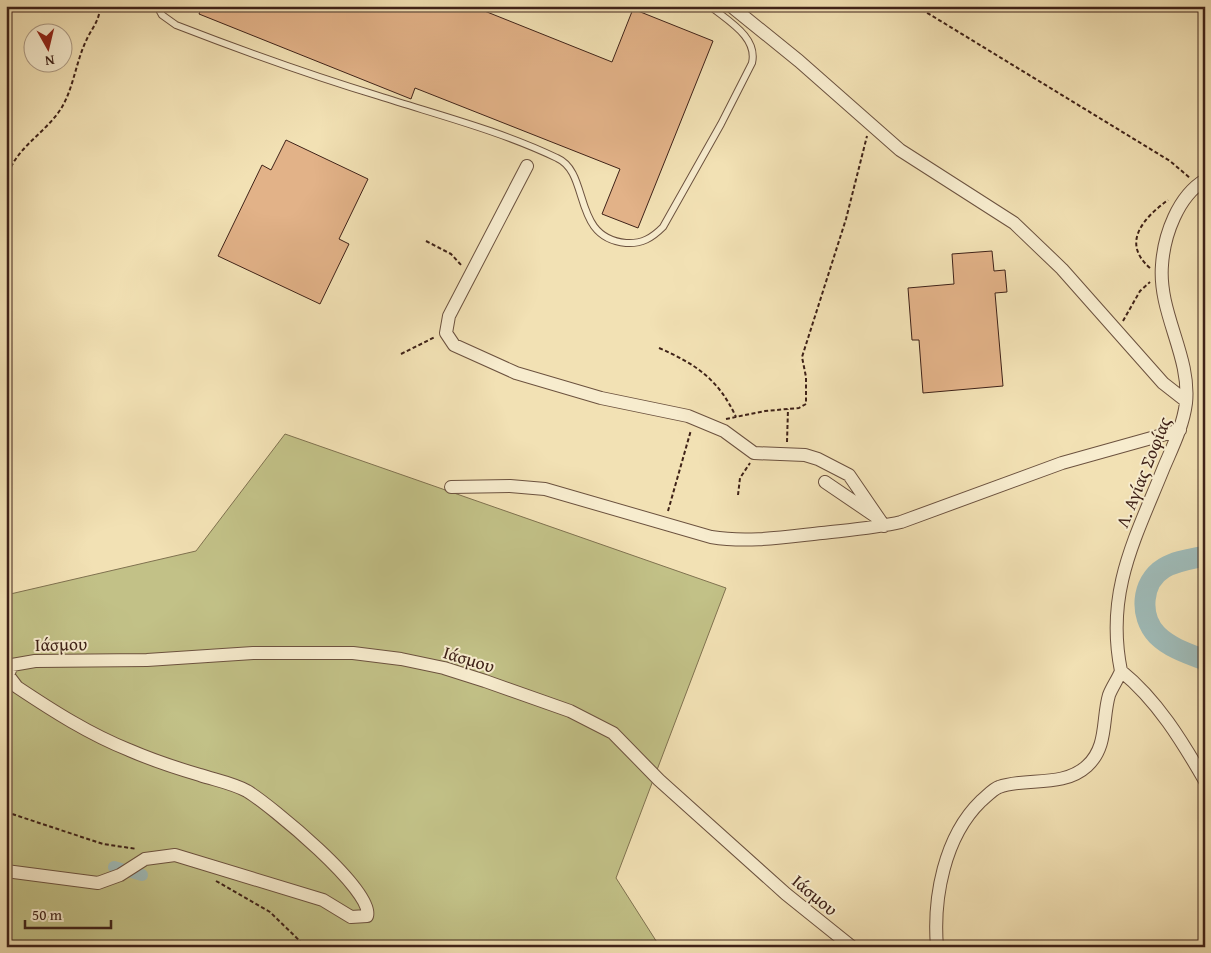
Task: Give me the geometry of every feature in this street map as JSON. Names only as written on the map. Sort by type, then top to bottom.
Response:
[{"type":"street","points":[[731,6],[900,150],[1014,223],[1062,269],[1163,383],[1186,401]]},
{"type":"street","points":[[527,166],[449,316],[446,333],[454,345],[516,373],[601,398],[710,424],[724,431],[745,448],[759,454],[805,455],[818,459],[850,475],[883,524]]},
{"type":"street","name":"Λ. Αγίας Σοφίας","points":[[1121,671],[1116,647],[1116,622],[1122,573],[1180,430],[1186,401],[1187,384],[1162,292],[1163,253],[1171,226],[1183,201],[1198,185]]},
{"type":"street","points":[[451,487],[510,486],[545,489],[670,526],[732,540],[883,524],[924,515],[1062,463],[1180,430]]},
{"type":"street","points":[[825,482],[883,524]]},
{"type":"street","name":"Ιάσμου","points":[[6,871],[98,883],[120,875],[138,863],[153,857],[175,855],[323,900],[351,917],[367,916],[368,910],[357,889],[338,867],[286,822],[246,791],[130,751],[99,737],[17,687],[8,675],[12,665],[35,661],[147,660],[252,652],[352,653],[401,659],[444,668],[570,711],[613,733],[659,780],[786,894],[852,947]]},
{"type":"street","points":[[937,947],[937,904],[948,857],[965,818],[998,787],[1059,779],[1074,775],[1087,766],[1101,744],[1109,695],[1121,671],[1141,686],[1158,708],[1205,781]]},
{"type":"lane","points":[[157,6],[162,15],[176,25],[275,62],[513,140],[558,158],[569,167],[587,215],[598,230],[615,241],[634,243],[651,238],[663,227],[721,124],[752,64],[754,55],[749,41],[710,6]]},
{"type":"path","points":[[6,179],[22,149],[62,106],[86,41],[97,23],[100,6]]},
{"type":"path","points":[[916,6],[1170,160],[1198,185],[1168,201],[1142,224],[1136,236],[1138,251],[1145,264],[1162,277],[1150,282],[1140,291],[1118,332]]},
{"type":"path","points":[[710,424],[765,410],[788,409],[806,404],[806,377],[802,357],[846,219],[868,134],[868,122]]},
{"type":"path","points":[[426,241],[451,254],[468,279]]},
{"type":"path","points":[[401,354],[421,342],[446,333]]},
{"type":"path","points":[[660,348],[682,359],[713,380],[724,393],[736,417]]},
{"type":"path","points":[[788,409],[788,454]]},
{"type":"path","points":[[670,526],[667,516],[669,503],[694,419]]},
{"type":"path","points":[[738,495],[744,470],[759,454]]},
{"type":"path","points":[[6,812],[103,844],[136,848],[153,857]]},
{"type":"path","points":[[209,865],[211,877],[231,892],[270,912],[306,947]]},
{"type":"shaded area","points":[[285,434],[726,588],[616,878],[660,947],[6,947],[6,595],[196,551]]},
{"type":"building","points":[[202,6],[472,6],[612,62],[633,9],[713,41],[638,228],[602,214],[620,169],[415,88],[411,99],[199,14]]},
{"type":"building","points":[[286,140],[368,179],[339,239],[349,244],[320,304],[218,256],[262,165],[271,170]]},
{"type":"building","points":[[992,251],[994,271],[1005,270],[1007,292],[995,293],[1003,386],[923,393],[919,340],[912,340],[908,288],[954,284],[952,254]]},
{"type":"waterway","points":[[1205,556],[1179,562],[1164,568],[1156,574],[1151,582],[1145,600],[1147,618],[1157,635],[1174,647],[1205,660]]},
{"type":"waterway","points":[[114,867],[142,875]]}]
